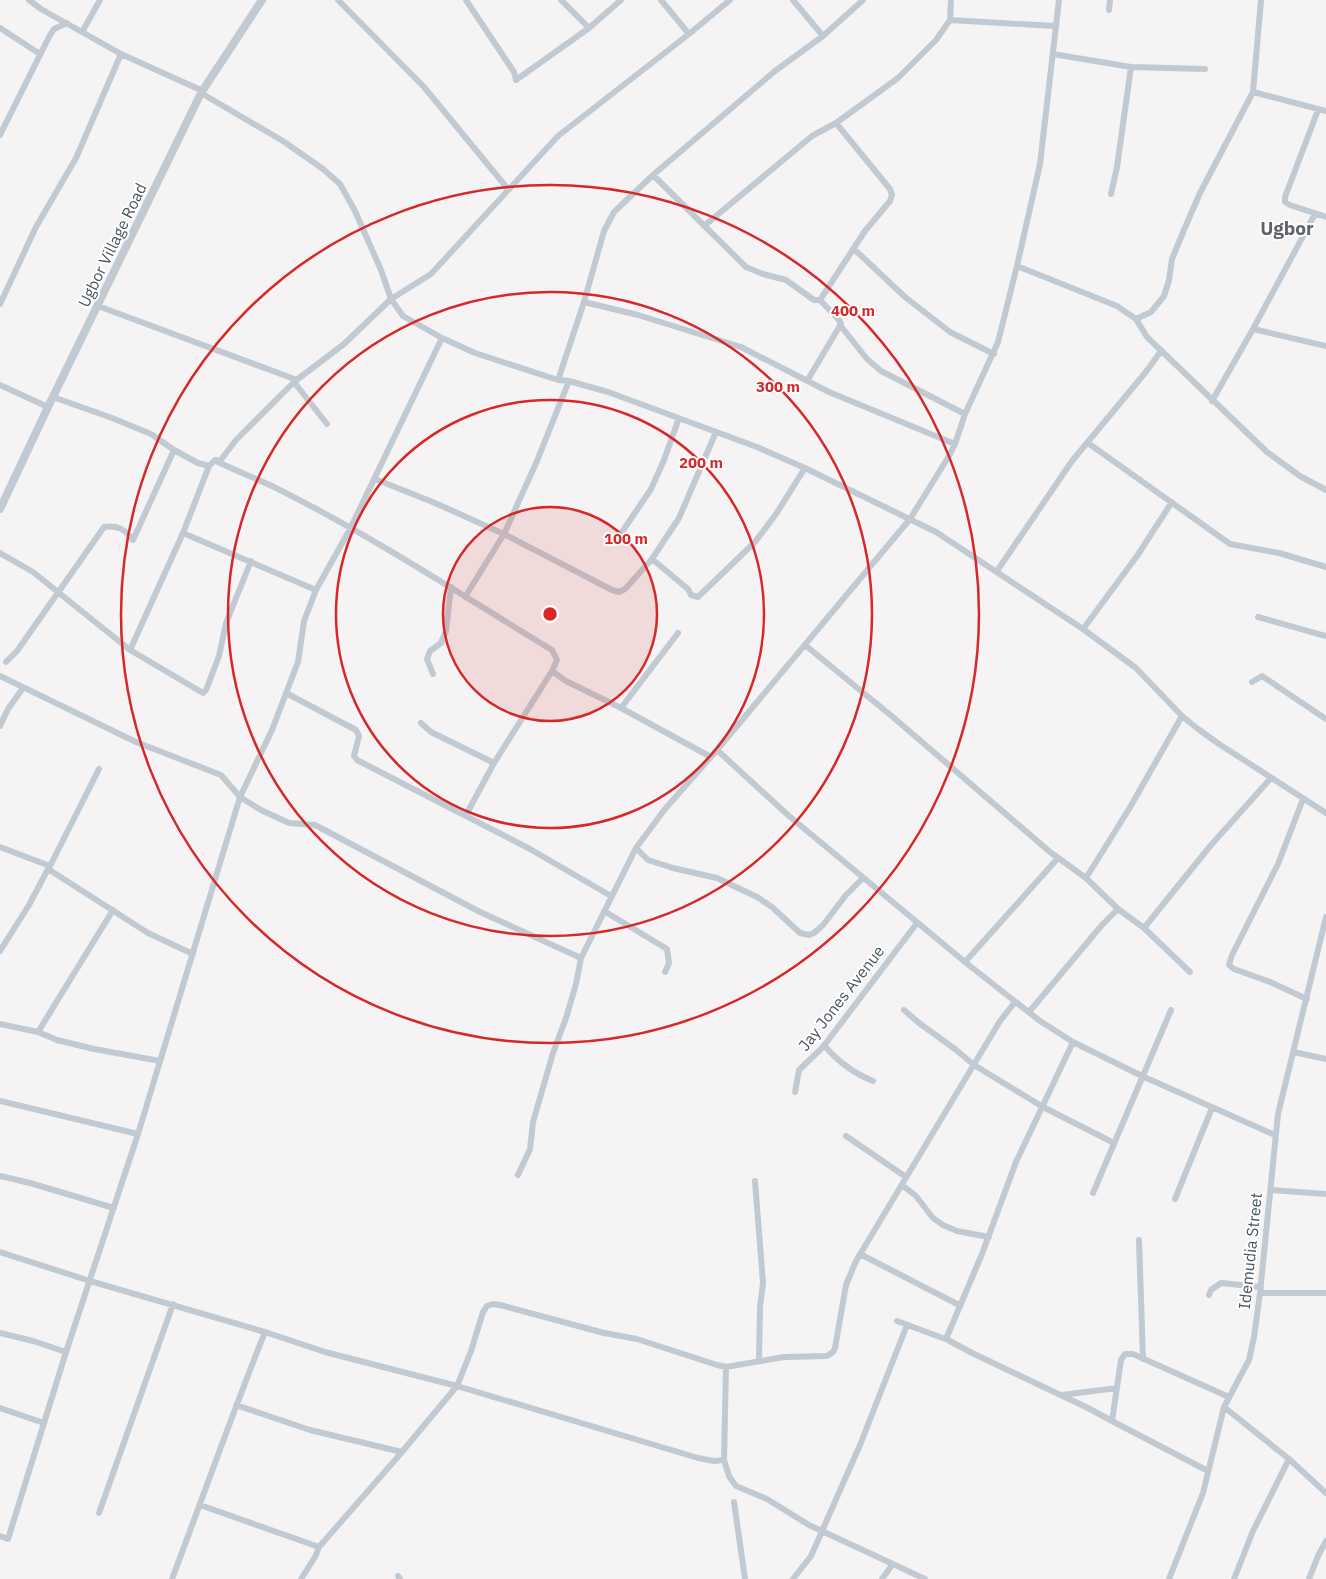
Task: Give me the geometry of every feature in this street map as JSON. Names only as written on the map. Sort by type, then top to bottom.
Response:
[{"type":"street","points":[[29,0],[121,54],[202,92],[283,141],[323,169],[340,184],[355,211],[381,270],[391,299],[404,316],[442,338],[475,353],[558,380],[569,381],[608,392],[716,432],[805,468],[936,532],[1083,628],[1136,668],[1182,716],[1218,744],[1326,813]]},
{"type":"street","points":[[82,32],[100,0]]},
{"type":"street","name":"Ugbor Village Road","points":[[0,509],[202,92],[262,0]]},
{"type":"street","points":[[339,0],[424,87],[508,188]]},
{"type":"street","points":[[466,0],[514,72],[516,80],[589,28],[621,0]]},
{"type":"street","points":[[561,0],[589,28]]},
{"type":"street","points":[[661,0],[689,34]]},
{"type":"street","points":[[130,650],[183,532],[208,466],[215,460],[220,461],[236,440],[295,381],[344,344],[391,299],[431,274],[508,188],[558,136],[730,0]]},
{"type":"street","points":[[792,0],[823,36]]},
{"type":"street","points":[[558,380],[584,302],[604,231],[614,212],[653,175],[775,71],[823,36],[864,0]]},
{"type":"street","points":[[704,226],[812,136],[836,123],[898,78],[936,40],[950,20],[951,0]]},
{"type":"street","points":[[518,1175],[530,1149],[533,1122],[576,984],[581,958],[636,848],[665,809],[717,750],[910,519],[955,444],[965,414],[994,354],[1017,266],[1040,164],[1059,0]]},
{"type":"street","points":[[1109,10],[1110,0]]},
{"type":"street","points":[[1136,319],[1150,312],[1164,296],[1169,280],[1172,259],[1200,193],[1253,92],[1260,32],[1261,0]]},
{"type":"street","points":[[950,20],[1055,26]]},
{"type":"street","points":[[0,135],[50,35],[54,29],[66,23]]},
{"type":"street","points":[[0,28],[40,54]]},
{"type":"street","points":[[0,304],[36,227],[79,151],[121,54]]},
{"type":"street","points":[[1053,54],[1131,67],[1205,69]]},
{"type":"street","points":[[1111,194],[1117,167],[1131,67]]},
{"type":"street","points":[[1253,92],[1326,111]]},
{"type":"street","points":[[1318,110],[1285,197],[1285,202],[1326,217]]},
{"type":"street","points":[[820,300],[865,231],[890,201],[892,195],[890,189],[836,123]]},
{"type":"street","points":[[653,175],[746,267],[786,280],[814,300],[820,300],[840,321],[840,326],[867,359],[881,371],[965,414]]},
{"type":"street","points":[[1212,401],[1254,329],[1314,214]]},
{"type":"street","points":[[854,249],[905,297],[950,332],[994,354]]},
{"type":"street","points":[[1017,266],[1108,302],[1136,319],[1147,337],[1266,452],[1300,476],[1326,490]]},
{"type":"street","points":[[584,302],[638,314],[740,348],[829,392],[955,444]]},
{"type":"street","points":[[98,306],[295,381],[327,424]]},
{"type":"street","points":[[807,381],[840,326]]},
{"type":"street","points":[[1254,329],[1326,346]]},
{"type":"street","points":[[0,1536],[8,1540],[66,1352],[138,1134],[240,797],[272,730],[298,662],[304,621],[316,590],[375,479],[442,338]]},
{"type":"street","points":[[997,571],[1072,461],[1162,351]]},
{"type":"street","points":[[465,597],[504,534],[537,461],[569,381]]},
{"type":"street","points":[[0,385],[48,407]]},
{"type":"street","points":[[53,397],[151,434],[174,450],[198,463],[208,466]]},
{"type":"street","points":[[616,541],[651,489],[664,460],[678,418]]},
{"type":"street","points":[[375,479],[504,534],[619,592],[625,589],[652,558],[679,518],[716,432]]},
{"type":"street","points":[[1088,443],[1230,544],[1279,553],[1326,567]]},
{"type":"street","points":[[6,662],[17,650],[104,526],[115,526],[124,531],[133,540],[174,450]]},
{"type":"street","points":[[215,460],[271,485],[350,529],[451,587],[552,650],[558,660],[494,763],[466,815]]},
{"type":"street","points":[[652,558],[688,589],[691,595],[698,597],[755,542],[776,514],[805,468]]},
{"type":"street","points":[[1083,628],[1137,556],[1172,502]]},
{"type":"street","points":[[183,532],[316,590]]},
{"type":"street","points":[[0,553],[33,572],[130,650],[203,693],[206,690],[219,656],[226,623],[251,561]]},
{"type":"street","points":[[433,674],[427,659],[430,651],[441,643],[446,631],[451,587]]},
{"type":"street","points":[[1258,617],[1326,636]]},
{"type":"street","points":[[621,708],[678,633]]},
{"type":"street","points":[[805,645],[1058,858],[1086,878],[1118,909],[1144,928],[1190,972]]},
{"type":"street","points":[[552,671],[711,757]]},
{"type":"street","points":[[0,676],[136,742],[221,775],[240,797],[261,810],[289,823],[316,825],[480,912],[581,958]]},
{"type":"street","points":[[1252,682],[1262,676],[1326,719]]},
{"type":"street","points":[[0,726],[8,709],[23,688]]},
{"type":"street","points":[[286,693],[356,730],[360,736],[354,756],[357,760],[466,815],[611,896]]},
{"type":"street","points":[[1086,878],[1129,809],[1182,716]]},
{"type":"street","points":[[421,723],[431,732],[494,763]]},
{"type":"street","points":[[717,750],[789,816],[917,923],[1029,1012],[1073,1042],[1142,1076],[1276,1135]]},
{"type":"street","points":[[0,951],[49,867],[99,769]]},
{"type":"street","points":[[1144,928],[1211,846],[1271,778]]},
{"type":"street","points":[[1303,799],[1278,864],[1232,954],[1229,965],[1234,969],[1270,982],[1307,999]]},
{"type":"street","points":[[0,846],[49,867],[148,933],[193,954]]},
{"type":"street","points":[[636,848],[648,860],[716,878],[757,896],[804,935],[814,933],[823,925],[846,895],[863,878]]},
{"type":"street","points":[[965,962],[1058,858]]},
{"type":"street","points":[[1029,1012],[1096,932],[1118,909]]},
{"type":"street","points":[[38,1032],[113,910]]},
{"type":"street","points":[[604,911],[667,949],[669,963],[665,972]]},
{"type":"street","name":"Idemudia Street","points":[[1169,1579],[1203,1493],[1224,1407],[1249,1360],[1261,1290],[1278,1114],[1326,916]]},
{"type":"street","name":"Jay Jones Avenue","points":[[795,1092],[799,1070],[824,1045],[917,923]]},
{"type":"street","points":[[301,1579],[316,1557],[319,1547],[457,1386],[471,1351],[483,1312],[487,1306],[493,1304],[604,1333],[637,1339],[685,1356],[726,1367],[784,1357],[827,1356],[833,1352],[846,1285],[860,1254],[1000,1022],[1015,1002]]},
{"type":"street","points":[[904,1010],[974,1065],[1043,1106],[1114,1143]]},
{"type":"street","points":[[1093,1193],[1171,1010]]},
{"type":"street","points":[[0,1024],[38,1032],[57,1040],[131,1057],[160,1061]]},
{"type":"street","points":[[946,1339],[989,1237],[1016,1162],[1073,1042]]},
{"type":"street","points":[[824,1045],[833,1056],[846,1066],[873,1081]]},
{"type":"street","points":[[1294,1052],[1326,1059]]},
{"type":"street","points":[[0,1101],[138,1134]]},
{"type":"street","points":[[1175,1200],[1212,1108]]},
{"type":"street","points":[[846,1136],[906,1177]]},
{"type":"street","points":[[0,1176],[114,1208]]},
{"type":"street","points":[[756,1181],[763,1283],[760,1307],[759,1361]]},
{"type":"street","points":[[902,1185],[916,1196],[933,1218],[943,1225],[957,1231],[989,1237]]},
{"type":"street","points":[[1271,1190],[1326,1194]]},
{"type":"street","points":[[1138,1240],[1143,1359]]},
{"type":"street","points":[[0,1252],[325,1352],[457,1386],[675,1452],[698,1458],[724,1460]]},
{"type":"street","points":[[860,1254],[959,1305]]},
{"type":"street","points":[[1209,1295],[1211,1290],[1221,1283],[1261,1290],[1326,1293]]},
{"type":"street","points":[[99,1513],[173,1304]]},
{"type":"street","points":[[897,1321],[946,1339],[980,1358],[1061,1395],[1208,1471]]},
{"type":"street","points":[[794,1579],[811,1556],[860,1445],[907,1324]]},
{"type":"street","points":[[172,1579],[265,1332]]},
{"type":"street","points":[[0,1333],[66,1352]]},
{"type":"street","points":[[1112,1421],[1122,1356],[1129,1353],[1229,1397]]},
{"type":"street","points":[[726,1367],[724,1460],[729,1476],[736,1486],[767,1499],[809,1525],[925,1579]]},
{"type":"street","points":[[1061,1395],[1117,1388]]},
{"type":"street","points":[[236,1405],[310,1430],[402,1452]]},
{"type":"street","points":[[1224,1407],[1289,1459],[1326,1493]]},
{"type":"street","points":[[0,1408],[44,1422]]},
{"type":"street","points":[[1234,1579],[1253,1531],[1289,1459]]},
{"type":"street","points":[[734,1502],[745,1579]]},
{"type":"street","points":[[200,1504],[319,1547]]},
{"type":"street","points":[[1310,1579],[1318,1556],[1326,1541]]},
{"type":"street","points":[[882,1579],[892,1565]]},
{"type":"district","name":"Ugbor","points":[[1287,228]]}]
